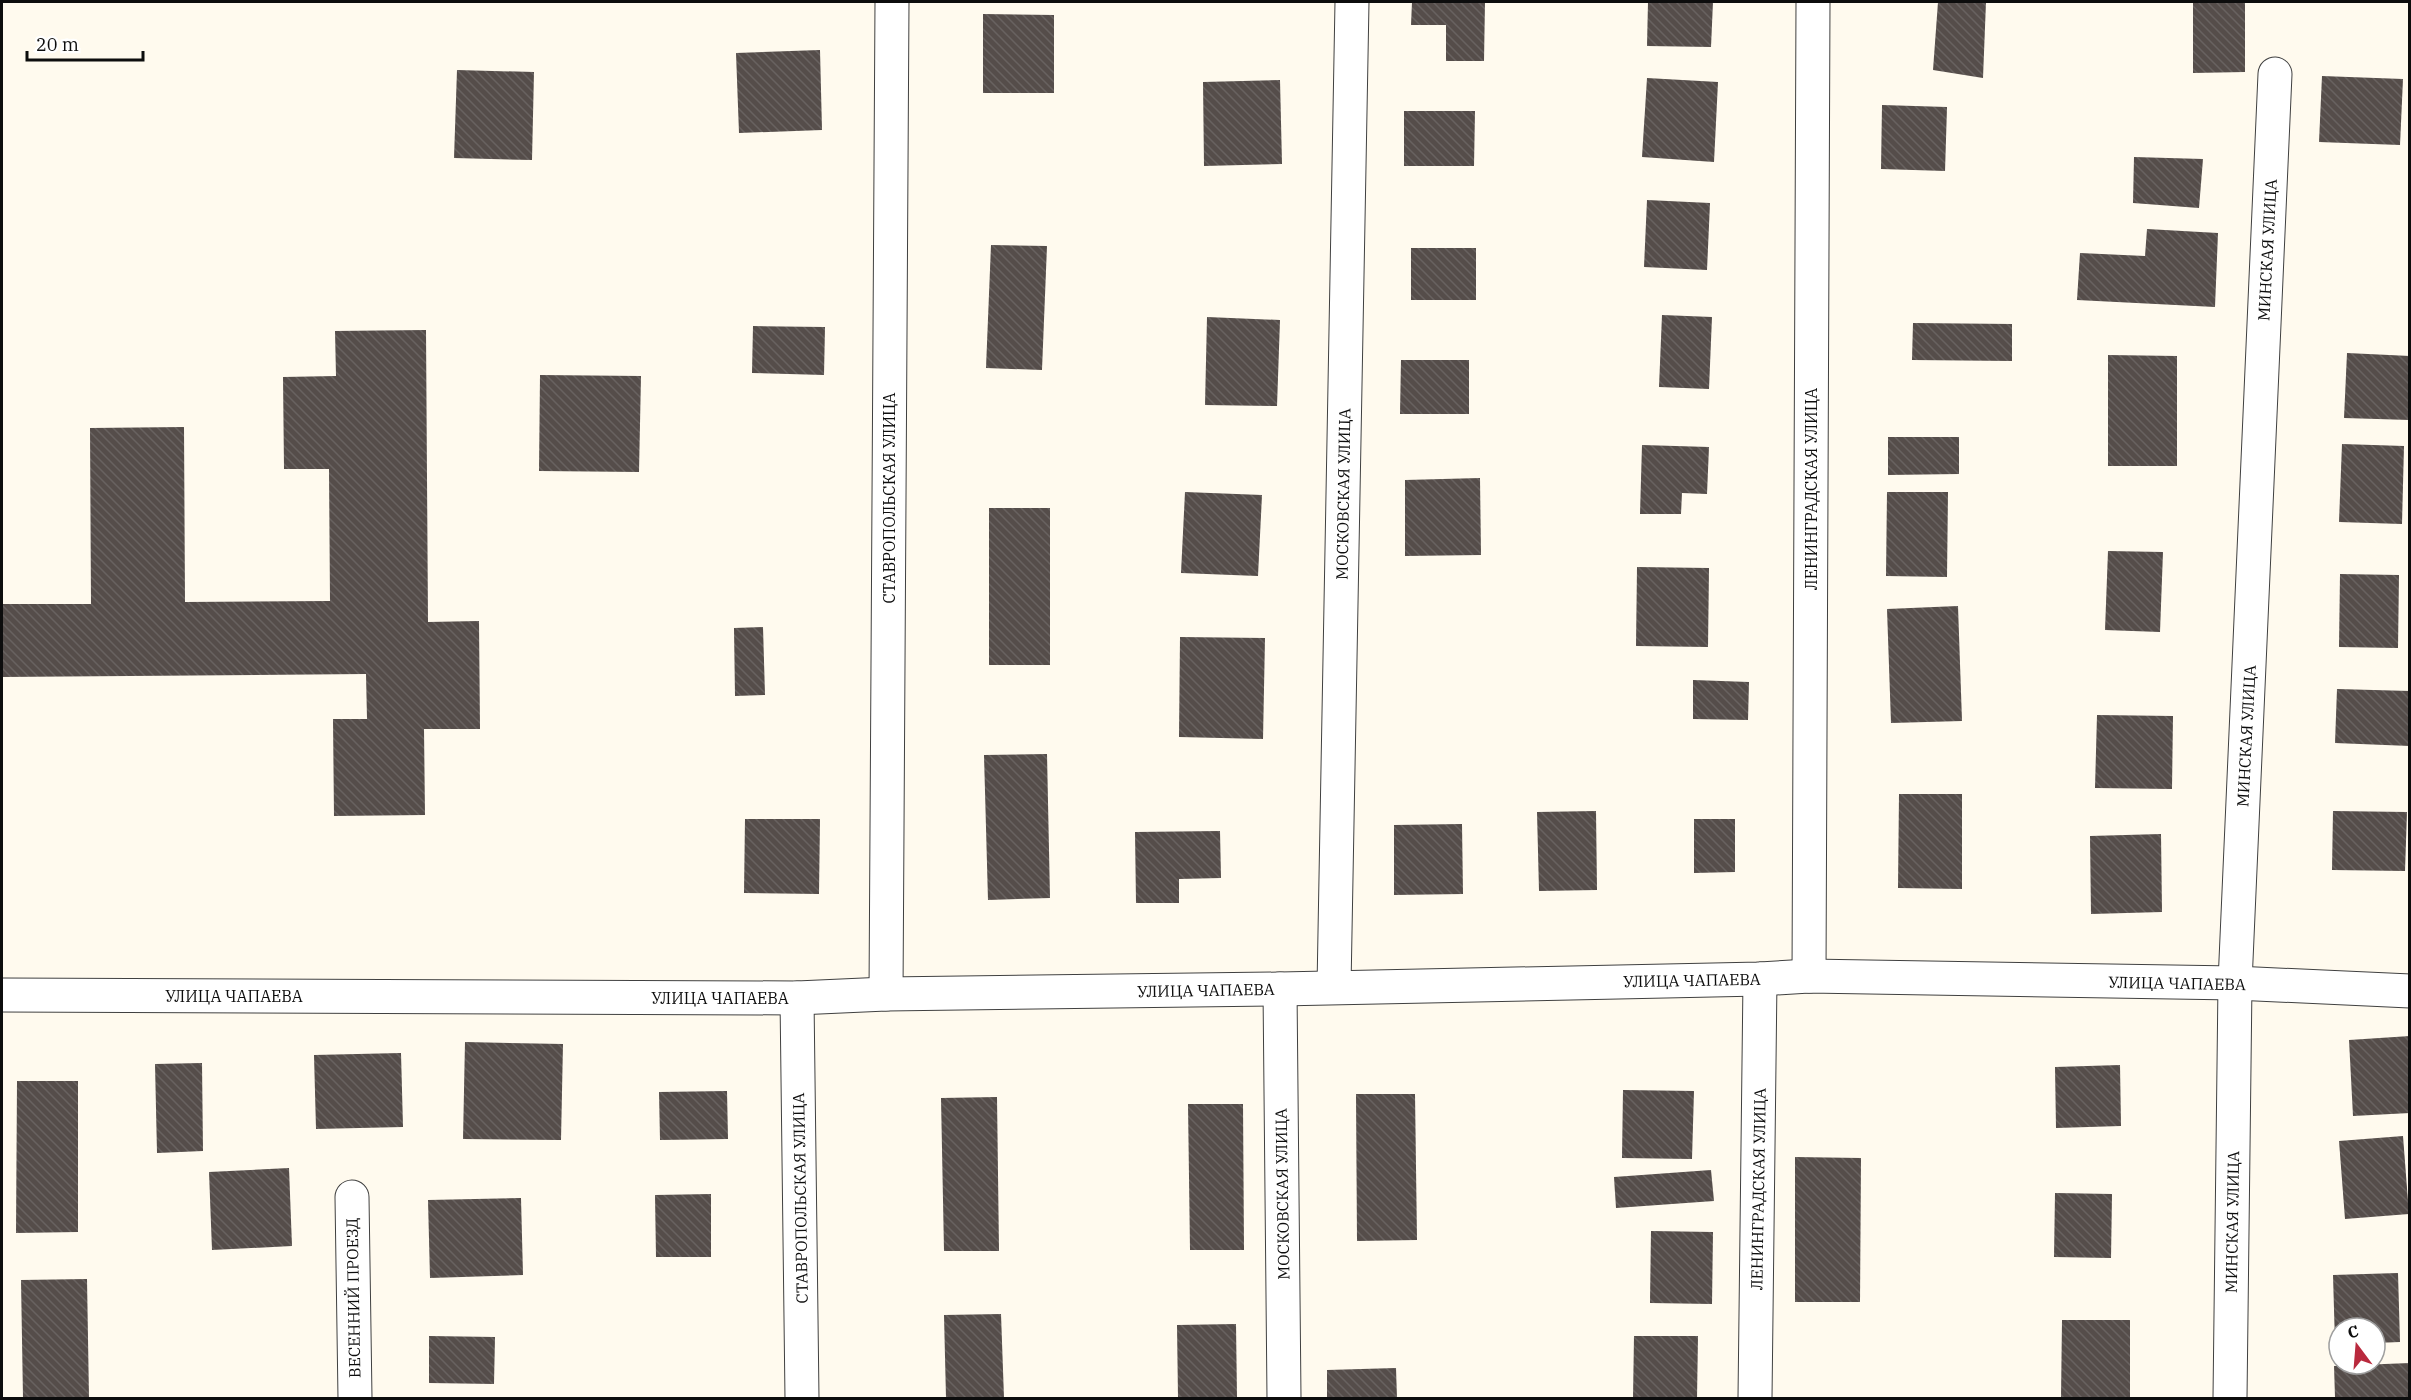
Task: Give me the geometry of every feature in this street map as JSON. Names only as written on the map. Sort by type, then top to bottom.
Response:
[{"type":"street","name":"СТАВРОПОЛЬСКАЯ УЛИЦА","points":[[886,994],[892,2]]},
{"type":"street","name":"МОСКОВСКАЯ УЛИЦА","points":[[1334,987],[1352,2]]},
{"type":"street","name":"ЛЕНИНГРАДСКАЯ УЛИЦА","points":[[1809,976],[1813,2]]},
{"type":"street","name":"МИНСКАЯ УЛИЦА","points":[[2230,1398],[2235,983],[2275,74]]},
{"type":"street","name":"УЛИЦА ЧАПАЕВА","points":[[2,995],[797,998],[886,994],[1280,989],[1809,976],[2235,983],[2409,991]]},
{"type":"street","name":"ЛЕНИНГРАДСКАЯ УЛИЦА","points":[[1755,1398],[1760,979]]},
{"type":"street","name":"МОСКОВСКАЯ УЛИЦА","points":[[1280,989],[1284,1398]]},
{"type":"street","name":"СТАВРОПОЛЬСКАЯ УЛИЦА","points":[[797,998],[802,1398]]},
{"type":"street","name":"ВЕСЕННИЙ ПРОЕЗД","points":[[352,1197],[355,1398]]},
{"type":"building","points":[[1412,2],[1485,2],[1484,61],[1446,61],[1446,25],[1411,25]]},
{"type":"building","points":[[1648,2],[1713,2],[1711,47],[1647,46]]},
{"type":"building","points":[[1938,2],[1986,2],[1983,78],[1933,70]]},
{"type":"building","points":[[2193,2],[2245,2],[2245,72],[2193,73]]},
{"type":"building","points":[[983,14],[1054,15],[1054,93],[983,93]]},
{"type":"building","points":[[820,50],[822,130],[739,133],[736,53]]},
{"type":"building","points":[[457,70],[534,72],[532,160],[454,158]]},
{"type":"building","points":[[2322,76],[2403,79],[2400,145],[2319,142]]},
{"type":"building","points":[[1647,78],[1718,82],[1714,162],[1642,157]]},
{"type":"building","points":[[1280,80],[1282,164],[1204,166],[1203,82]]},
{"type":"building","points":[[1882,105],[1947,107],[1945,171],[1881,169]]},
{"type":"building","points":[[1404,111],[1475,111],[1474,166],[1404,166]]},
{"type":"building","points":[[2134,157],[2203,159],[2199,208],[2133,203]]},
{"type":"building","points":[[1647,200],[1710,203],[1707,270],[1644,267]]},
{"type":"building","points":[[2147,229],[2218,233],[2215,307],[2077,300],[2080,253],[2145,256]]},
{"type":"building","points":[[991,245],[1047,246],[1042,370],[986,368]]},
{"type":"building","points":[[1411,248],[1476,248],[1476,300],[1411,300]]},
{"type":"building","points":[[1662,315],[1712,317],[1709,389],[1659,387]]},
{"type":"building","points":[[1207,317],[1280,320],[1277,406],[1205,405]]},
{"type":"building","points":[[1913,323],[2012,324],[2012,361],[1912,360]]},
{"type":"building","points":[[753,326],[825,327],[824,375],[752,373]]},
{"type":"building","points":[[426,330],[428,622],[479,621],[480,729],[424,729],[425,815],[334,816],[333,719],[367,719],[366,674],[2,677],[2,604],[91,604],[90,428],[184,427],[185,602],[330,601],[329,469],[284,469],[283,377],[336,376],[335,331]]},
{"type":"building","points":[[2347,353],[2410,356],[2410,420],[2344,418]]},
{"type":"building","points":[[2108,355],[2177,356],[2177,466],[2108,466]]},
{"type":"building","points":[[1401,360],[1469,360],[1469,414],[1400,414]]},
{"type":"building","points":[[540,375],[641,376],[639,472],[539,471]]},
{"type":"building","points":[[1888,437],[1959,437],[1959,474],[1888,475]]},
{"type":"building","points":[[2342,444],[2404,446],[2402,524],[2339,522]]},
{"type":"building","points":[[1642,445],[1709,447],[1707,494],[1682,493],[1681,514],[1640,514]]},
{"type":"building","points":[[1480,478],[1481,555],[1405,556],[1405,480]]},
{"type":"building","points":[[1185,492],[1262,495],[1258,576],[1181,573]]},
{"type":"building","points":[[1887,492],[1948,492],[1947,577],[1886,576]]},
{"type":"building","points":[[989,508],[1050,508],[1050,665],[989,665]]},
{"type":"building","points":[[2108,551],[2163,552],[2160,632],[2105,630]]},
{"type":"building","points":[[1637,567],[1709,568],[1708,647],[1636,646]]},
{"type":"building","points":[[2340,574],[2399,575],[2398,648],[2339,647]]},
{"type":"building","points":[[1958,606],[1962,721],[1891,723],[1887,609]]},
{"type":"building","points":[[763,627],[765,695],[735,696],[734,628]]},
{"type":"building","points":[[1180,637],[1265,638],[1263,739],[1179,737]]},
{"type":"building","points":[[1693,680],[1749,682],[1748,720],[1693,719]]},
{"type":"building","points":[[2337,689],[2410,691],[2410,746],[2335,743]]},
{"type":"building","points":[[2097,715],[2173,716],[2172,789],[2095,788]]},
{"type":"building","points":[[1047,754],[1050,898],[988,900],[984,755]]},
{"type":"building","points":[[1899,794],[1962,794],[1962,889],[1898,888]]},
{"type":"building","points":[[1596,811],[1597,890],[1539,891],[1537,812]]},
{"type":"building","points":[[2333,811],[2407,812],[2405,871],[2332,870]]},
{"type":"building","points":[[745,819],[820,819],[819,894],[744,893]]},
{"type":"building","points":[[1694,819],[1735,819],[1735,872],[1694,873]]},
{"type":"building","points":[[1462,824],[1463,894],[1394,895],[1394,825]]},
{"type":"building","points":[[1220,831],[1221,878],[1179,879],[1179,903],[1136,903],[1135,832]]},
{"type":"building","points":[[2161,834],[2162,912],[2091,914],[2090,836]]},
{"type":"building","points":[[2410,1036],[2410,1113],[2353,1116],[2349,1040]]},
{"type":"building","points":[[465,1042],[563,1044],[561,1140],[463,1139]]},
{"type":"building","points":[[401,1053],[403,1127],[316,1129],[314,1055]]},
{"type":"building","points":[[202,1063],[203,1151],[157,1153],[155,1064]]},
{"type":"building","points":[[2120,1065],[2121,1126],[2056,1128],[2055,1067]]},
{"type":"building","points":[[17,1081],[78,1081],[78,1232],[16,1233]]},
{"type":"building","points":[[1623,1090],[1694,1091],[1692,1159],[1622,1158]]},
{"type":"building","points":[[727,1091],[728,1139],[660,1140],[659,1092]]},
{"type":"building","points":[[1356,1094],[1415,1094],[1417,1240],[1357,1241]]},
{"type":"building","points":[[997,1097],[999,1251],[944,1251],[941,1098]]},
{"type":"building","points":[[1188,1104],[1243,1104],[1244,1250],[1190,1250]]},
{"type":"building","points":[[2403,1136],[2409,1214],[2345,1219],[2339,1141]]},
{"type":"building","points":[[1795,1157],[1861,1158],[1860,1302],[1795,1302]]},
{"type":"building","points":[[289,1168],[292,1246],[212,1250],[209,1172]]},
{"type":"building","points":[[1711,1170],[1714,1201],[1616,1208],[1614,1177]]},
{"type":"building","points":[[2055,1193],[2112,1194],[2111,1258],[2054,1257]]},
{"type":"building","points":[[711,1194],[711,1257],[656,1257],[655,1195]]},
{"type":"building","points":[[521,1198],[523,1275],[430,1278],[428,1200]]},
{"type":"building","points":[[1651,1231],[1713,1232],[1712,1304],[1650,1303]]},
{"type":"building","points":[[2398,1273],[2400,1342],[2387,1343],[2387,1316],[2334,1316],[2333,1275]]},
{"type":"building","points":[[87,1279],[89,1398],[23,1398],[21,1280]]},
{"type":"building","points":[[1001,1314],[1004,1398],[946,1398],[944,1315]]},
{"type":"building","points":[[2062,1320],[2130,1320],[2130,1398],[2061,1398]]},
{"type":"building","points":[[1236,1324],[1237,1398],[1178,1398],[1177,1325]]},
{"type":"building","points":[[429,1336],[495,1337],[494,1384],[429,1383]]},
{"type":"building","points":[[1634,1336],[1698,1336],[1697,1398],[1633,1398]]},
{"type":"building","points":[[2410,1363],[2410,1398],[2335,1398],[2334,1376],[2387,1376],[2387,1364]]},
{"type":"building","points":[[1396,1368],[1397,1398],[1327,1398],[1327,1370]]}]
